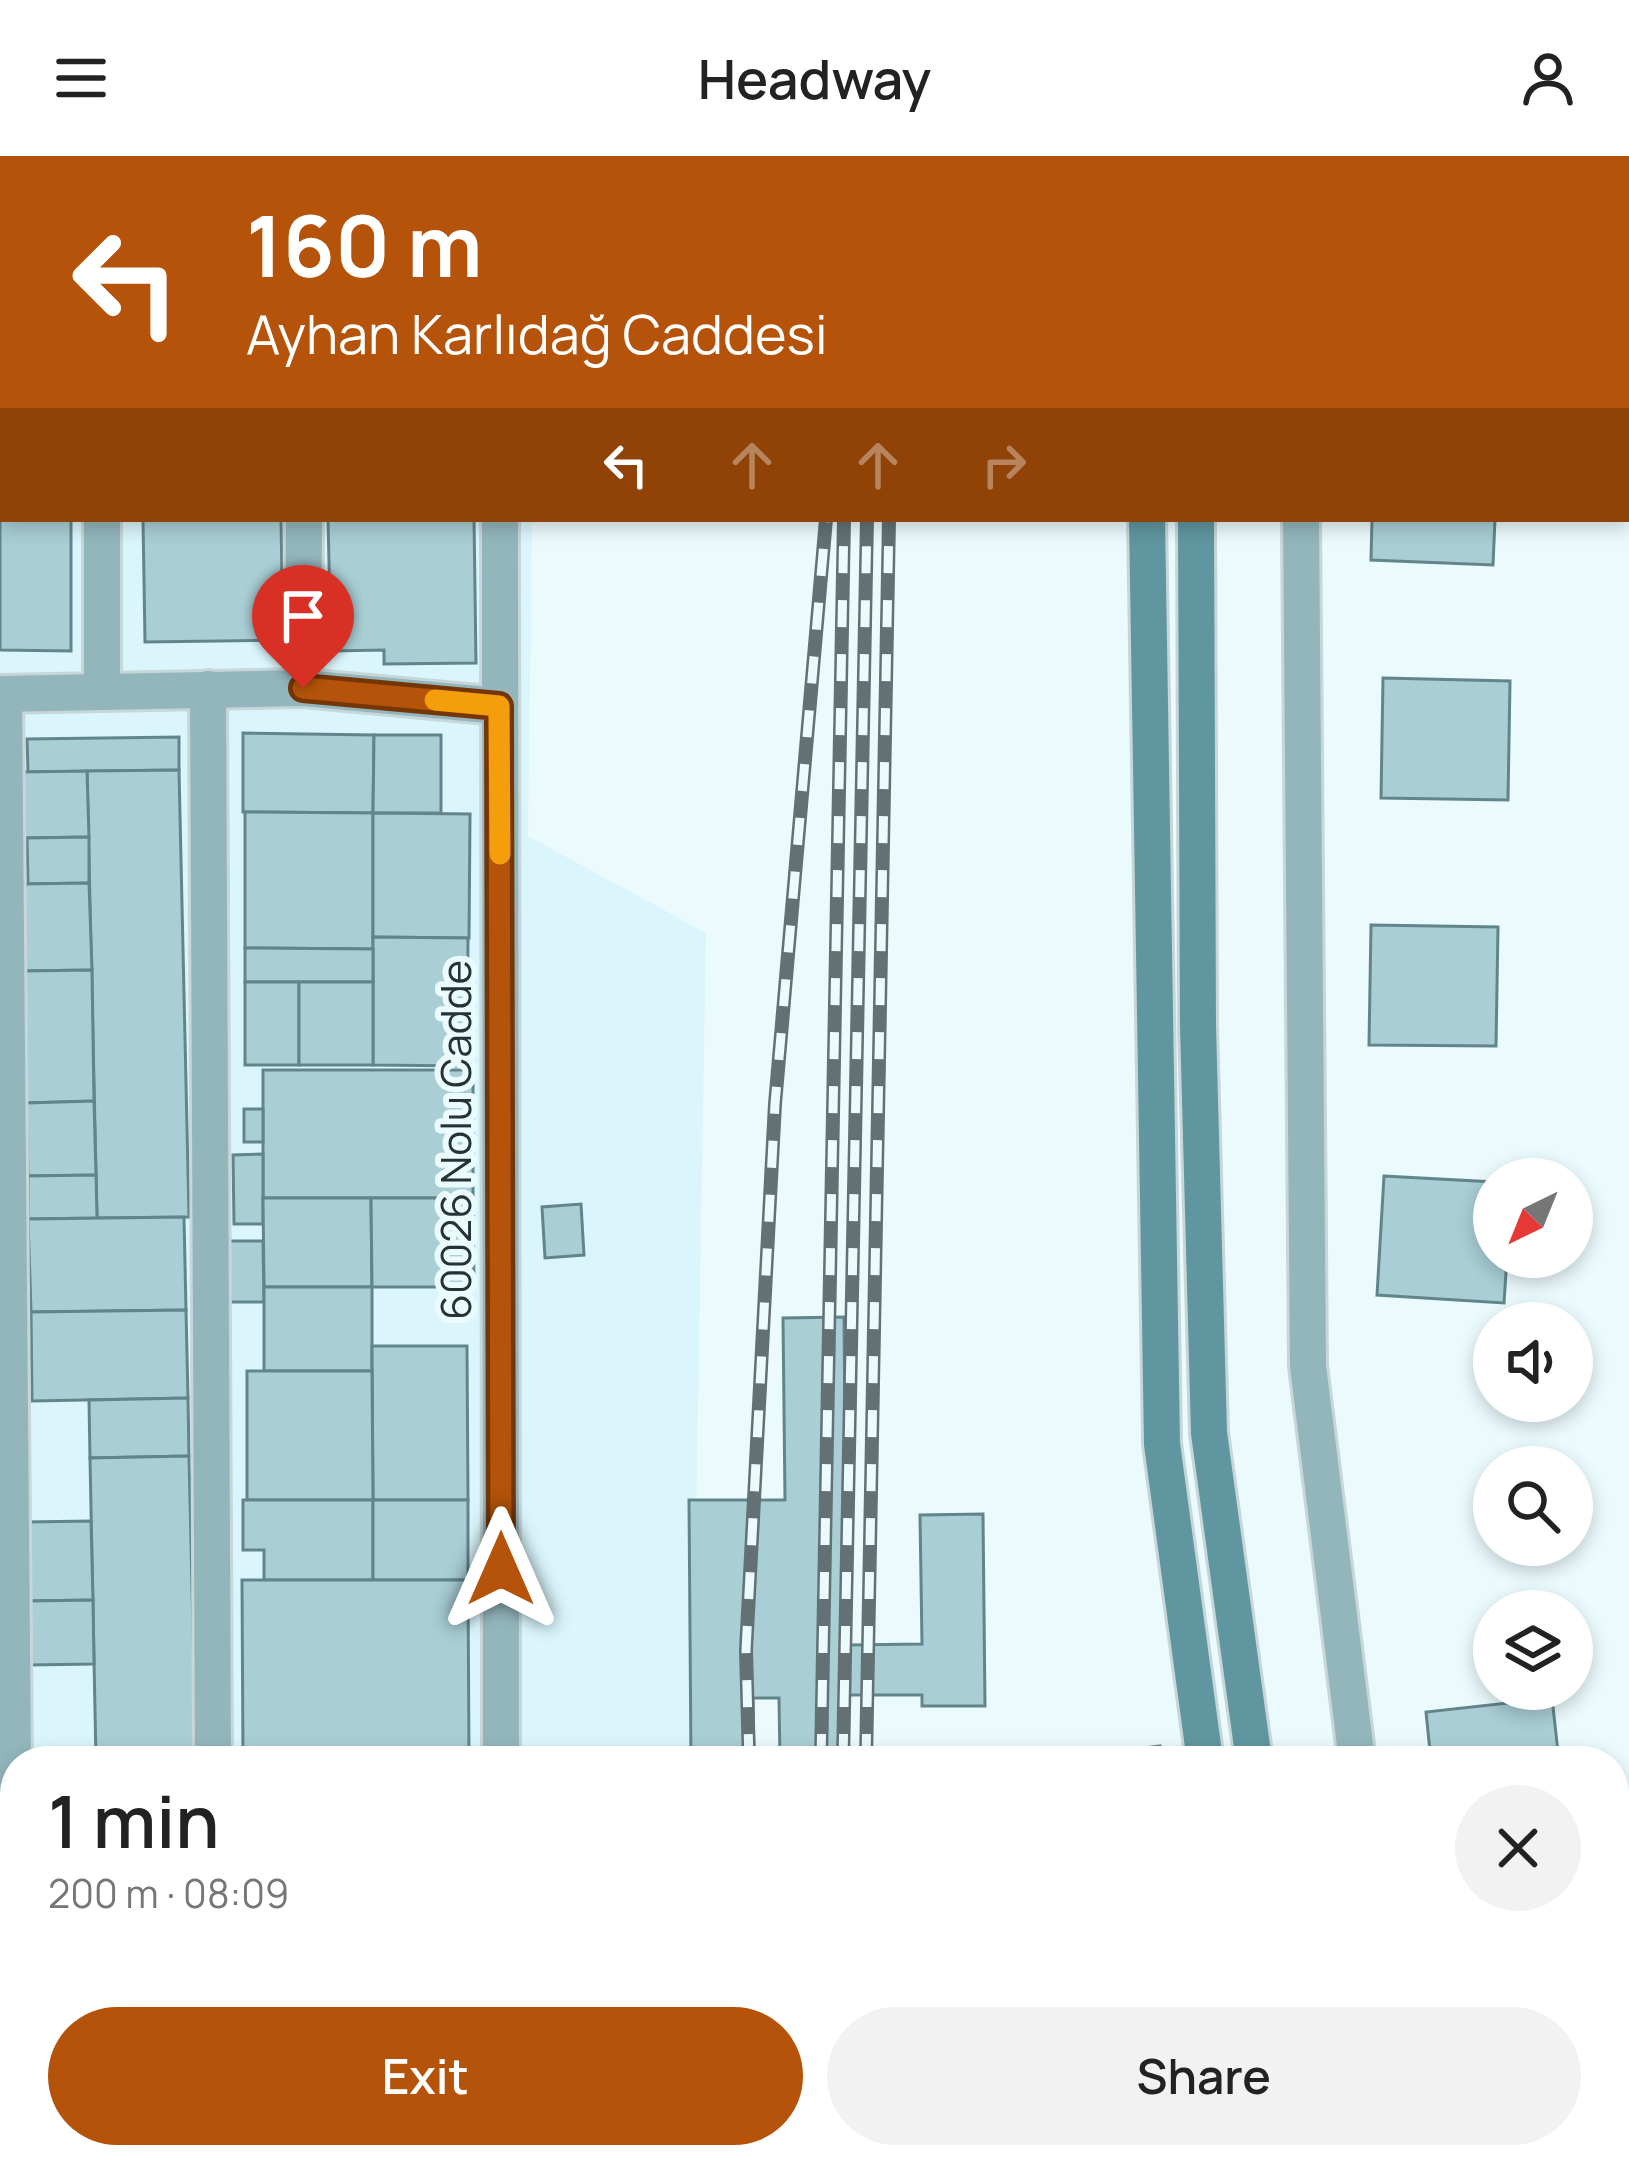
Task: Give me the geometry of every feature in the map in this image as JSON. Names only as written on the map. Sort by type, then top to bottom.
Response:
[{"type":"street","points":[[102,522],[102,689]]},
{"type":"street","points":[[303,688],[304,522]]},
{"type":"street","name":"60026 Nolu Cadde","points":[[500,522],[501,1746]]},
{"type":"street","points":[[1147,522],[1162,1444],[1203,1746]]},
{"type":"street","points":[[1196,522],[1198,1025],[1209,1433],[1252,1746]]},
{"type":"street","points":[[1301,522],[1308,1366],[1356,1746]]},
{"type":"street","points":[[13,1746],[2,694],[303,688],[499,706]]},
{"type":"street","points":[[208,689],[213,1746]]},
{"type":"shaded area","points":[[0,522],[532,522],[528,836],[706,933],[692,1746],[0,1746]]},
{"type":"building","points":[[0,522],[71,522],[71,651],[0,650]]},
{"type":"building","points":[[143,522],[281,522],[283,640],[145,642]]},
{"type":"building","points":[[328,522],[474,522],[476,663],[384,664],[384,650],[331,651]]},
{"type":"building","points":[[1372,522],[1495,522],[1493,565],[1371,560]]},
{"type":"building","points":[[1383,678],[1510,681],[1508,800],[1381,798]]},
{"type":"building","points":[[243,733],[374,735],[373,813],[243,812]]},
{"type":"building","points":[[374,735],[441,735],[441,813],[373,813]]},
{"type":"building","points":[[179,737],[179,770],[28,772],[27,739]]},
{"type":"building","points":[[179,770],[189,1217],[97,1218],[87,771]]},
{"type":"building","points":[[87,771],[89,837],[22,838],[20,772]]},
{"type":"building","points":[[245,812],[373,813],[373,949],[245,948]]},
{"type":"building","points":[[373,813],[470,814],[469,938],[373,937]]},
{"type":"building","points":[[89,837],[89,883],[28,884],[27,838]]},
{"type":"building","points":[[89,883],[92,970],[23,971],[22,884]]},
{"type":"building","points":[[1371,925],[1498,927],[1496,1046],[1369,1045]]},
{"type":"building","points":[[373,937],[468,938],[467,1066],[373,1065]]},
{"type":"building","points":[[245,948],[373,949],[373,982],[245,982]]},
{"type":"building","points":[[92,970],[94,1101],[26,1103],[23,971]]},
{"type":"building","points":[[245,982],[299,982],[299,1065],[245,1065]]},
{"type":"building","points":[[299,982],[373,982],[373,1065],[299,1065]]},
{"type":"building","points":[[263,1070],[473,1070],[473,1198],[263,1198]]},
{"type":"building","points":[[94,1101],[96,1175],[28,1176],[26,1103]]},
{"type":"building","points":[[244,1109],[263,1109],[263,1142],[244,1142]]},
{"type":"building","points":[[263,1154],[263,1224],[234,1224],[233,1155]]},
{"type":"building","points":[[96,1175],[97,1218],[28,1219],[28,1176]]},
{"type":"building","points":[[1384,1176],[1473,1181],[1473,1278],[1506,1278],[1504,1302],[1377,1295]]},
{"type":"building","points":[[263,1198],[371,1198],[372,1287],[264,1287]]},
{"type":"building","points":[[371,1198],[473,1198],[474,1287],[372,1287]]},
{"type":"building","points":[[581,1204],[584,1255],[545,1258],[542,1207]]},
{"type":"building","points":[[184,1217],[186,1310],[31,1312],[28,1219]]},
{"type":"building","points":[[224,1241],[263,1241],[264,1302],[225,1302]]},
{"type":"building","points":[[264,1287],[372,1287],[372,1371],[264,1371]]},
{"type":"building","points":[[186,1310],[188,1398],[32,1401],[31,1312]]},
{"type":"building","points":[[844,1317],[847,1645],[922,1644],[920,1515],[983,1514],[985,1706],[922,1706],[922,1695],[845,1695],[846,1746],[780,1746],[779,1698],[753,1698],[754,1746],[691,1746],[689,1500],[785,1500],[783,1318]]},
{"type":"building","points":[[372,1346],[467,1346],[468,1500],[373,1500]]},
{"type":"building","points":[[247,1371],[372,1371],[373,1500],[247,1500]]},
{"type":"building","points":[[188,1398],[189,1456],[90,1458],[89,1400]]},
{"type":"building","points":[[189,1456],[196,1746],[96,1746],[90,1458]]},
{"type":"building","points":[[243,1500],[373,1500],[373,1580],[264,1580],[264,1550],[243,1550]]},
{"type":"building","points":[[373,1500],[468,1500],[468,1580],[373,1580]]},
{"type":"building","points":[[91,1521],[93,1600],[28,1601],[26,1522]]},
{"type":"building","points":[[242,1580],[468,1580],[469,1746],[243,1746]]},
{"type":"building","points":[[93,1600],[94,1664],[29,1665],[28,1601]]},
{"type":"building","points":[[1473,1707],[1553,1710],[1557,1746],[1429,1746],[1426,1712]]},
{"type":"railway","points":[[749,1746],[746,1650],[775,1104],[826,522]]},
{"type":"railway","points":[[821,1746],[844,522]]},
{"type":"railway","points":[[843,1746],[867,522]]},
{"type":"railway","points":[[866,1746],[889,522]]},
{"type":"slow traffic","points":[[435,700],[499,706],[500,854]]},
{"type":"route","points":[[303,688],[499,706],[501,1569]]}]
